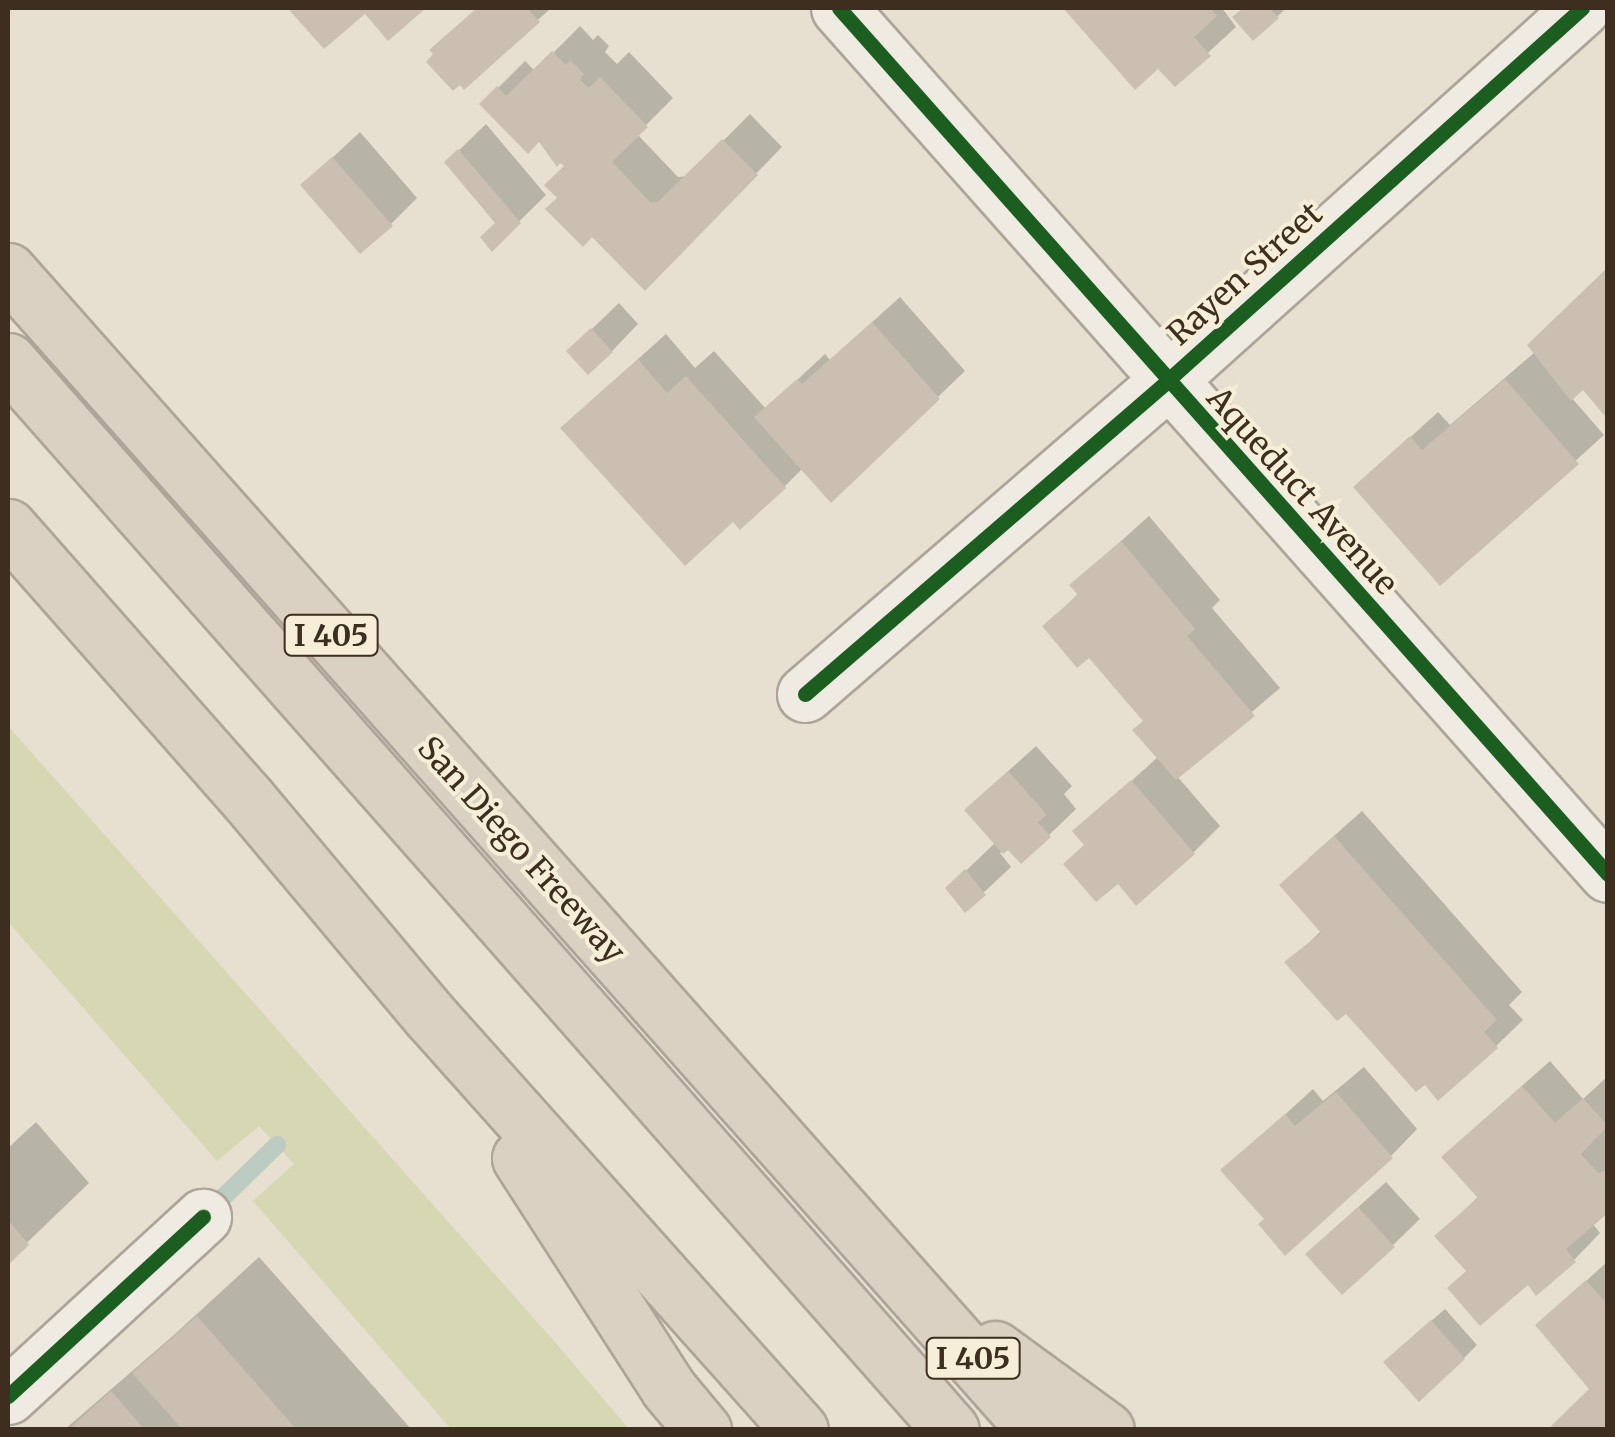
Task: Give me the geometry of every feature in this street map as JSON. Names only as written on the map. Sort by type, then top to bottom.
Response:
[{"type":"highway","name":"San Diego Freeway","points":[[8,271],[1036,1430]]},
{"type":"highway","points":[[8,362],[951,1430]]},
{"type":"highway","points":[[8,415],[902,1430]]},
{"type":"highway","points":[[8,528],[246,798],[430,1016],[800,1430]]},
{"type":"highway","points":[[430,1016],[668,1388],[703,1430]]},
{"type":"highway","points":[[909,1287],[1106,1430]]},
{"type":"street","name":"Aqueduct Avenue","points":[[839,8],[1166,382],[1608,874]]},
{"type":"street","name":"Rayen Street","points":[[804,694],[1166,382],[1582,8]]},
{"type":"street","points":[[8,1396],[204,1217]]},
{"type":"green space","points":[[8,726],[629,1429],[451,1429],[253,1201],[294,1164],[259,1126],[217,1161],[8,922]]},
{"type":"building","points":[[426,8],[388,41],[365,14],[324,49],[290,11]]},
{"type":"building","points":[[477,8],[527,8],[540,22],[464,90],[460,85],[453,91],[426,62],[433,54],[429,50]]},
{"type":"building","points":[[1063,8],[1210,8],[1217,16],[1194,37],[1211,56],[1175,87],[1158,69],[1135,90]]},
{"type":"building","points":[[1243,8],[1269,8],[1279,18],[1253,41],[1232,17]]},
{"type":"building","points":[[552,51],[566,65],[570,60],[584,74],[580,80],[589,88],[600,77],[648,127],[612,162],[650,202],[658,202],[722,139],[758,175],[645,291],[592,237],[583,247],[545,209],[557,198],[544,185],[564,166],[560,163],[557,167],[539,142],[528,154],[479,104],[497,86],[506,96]]},
{"type":"building","points":[[458,149],[521,223],[492,252],[480,237],[495,223],[444,162]]},
{"type":"building","points":[[332,157],[393,226],[360,254],[300,185]]},
{"type":"building","points":[[1608,267],[1608,412],[1604,415],[1583,390],[1571,401],[1527,345]]},
{"type":"building","points":[[872,322],[940,399],[831,503],[754,417],[797,379],[802,384]]},
{"type":"building","points":[[591,328],[613,352],[588,375],[566,351]]},
{"type":"building","points":[[638,359],[667,393],[686,376],[786,488],[740,530],[733,522],[685,566],[560,428]]},
{"type":"building","points":[[1505,379],[1579,464],[1440,586],[1353,487],[1410,436],[1422,450]]},
{"type":"building","points":[[1121,541],[1195,629],[1187,636],[1255,716],[1176,780],[1132,730],[1143,721],[1089,658],[1077,668],[1042,626],[1078,595],[1069,585]]},
{"type":"building","points":[[1008,771],[1047,815],[1038,822],[1051,837],[1021,864],[1008,850],[1003,854],[964,810]]},
{"type":"building","points":[[1131,780],[1195,854],[1136,906],[1118,884],[1096,902],[1063,864],[1084,845],[1072,831]]},
{"type":"building","points":[[1334,836],[1497,1020],[1484,1032],[1498,1048],[1438,1101],[1425,1085],[1416,1092],[1346,1014],[1337,1021],[1284,962],[1321,933],[1279,885]]},
{"type":"building","points":[[965,869],[986,895],[965,913],[945,888]]},
{"type":"building","points":[[1522,1086],[1555,1123],[1583,1098],[1608,1126],[1581,1154],[1598,1173],[1608,1170],[1608,1213],[1566,1249],[1576,1262],[1536,1296],[1528,1285],[1480,1326],[1447,1288],[1466,1271],[1434,1236],[1478,1198],[1441,1157]]},
{"type":"building","points":[[1336,1092],[1393,1158],[1285,1256],[1258,1224],[1264,1219],[1220,1170],[1285,1114],[1295,1126]]},
{"type":"building","points":[[1358,1207],[1395,1247],[1342,1295],[1305,1254]]},
{"type":"building","points":[[8,1220],[29,1245],[8,1265]]},
{"type":"building","points":[[1586,1280],[1608,1305],[1608,1430],[1547,1430],[1589,1389],[1535,1325]]},
{"type":"building","points":[[197,1316],[297,1430],[183,1430],[132,1373]]},
{"type":"building","points":[[1431,1320],[1465,1359],[1419,1402],[1383,1362]]},
{"type":"building","points":[[111,1391],[145,1430],[68,1430]]},
{"type":"waterway","points":[[207,1213],[277,1145]]},
{"type":"cycle path","points":[[839,8],[1608,874]]},
{"type":"cycle path","points":[[805,694],[1167,381],[1582,8]]},
{"type":"cycle path","points":[[8,1396],[203,1217]]}]
